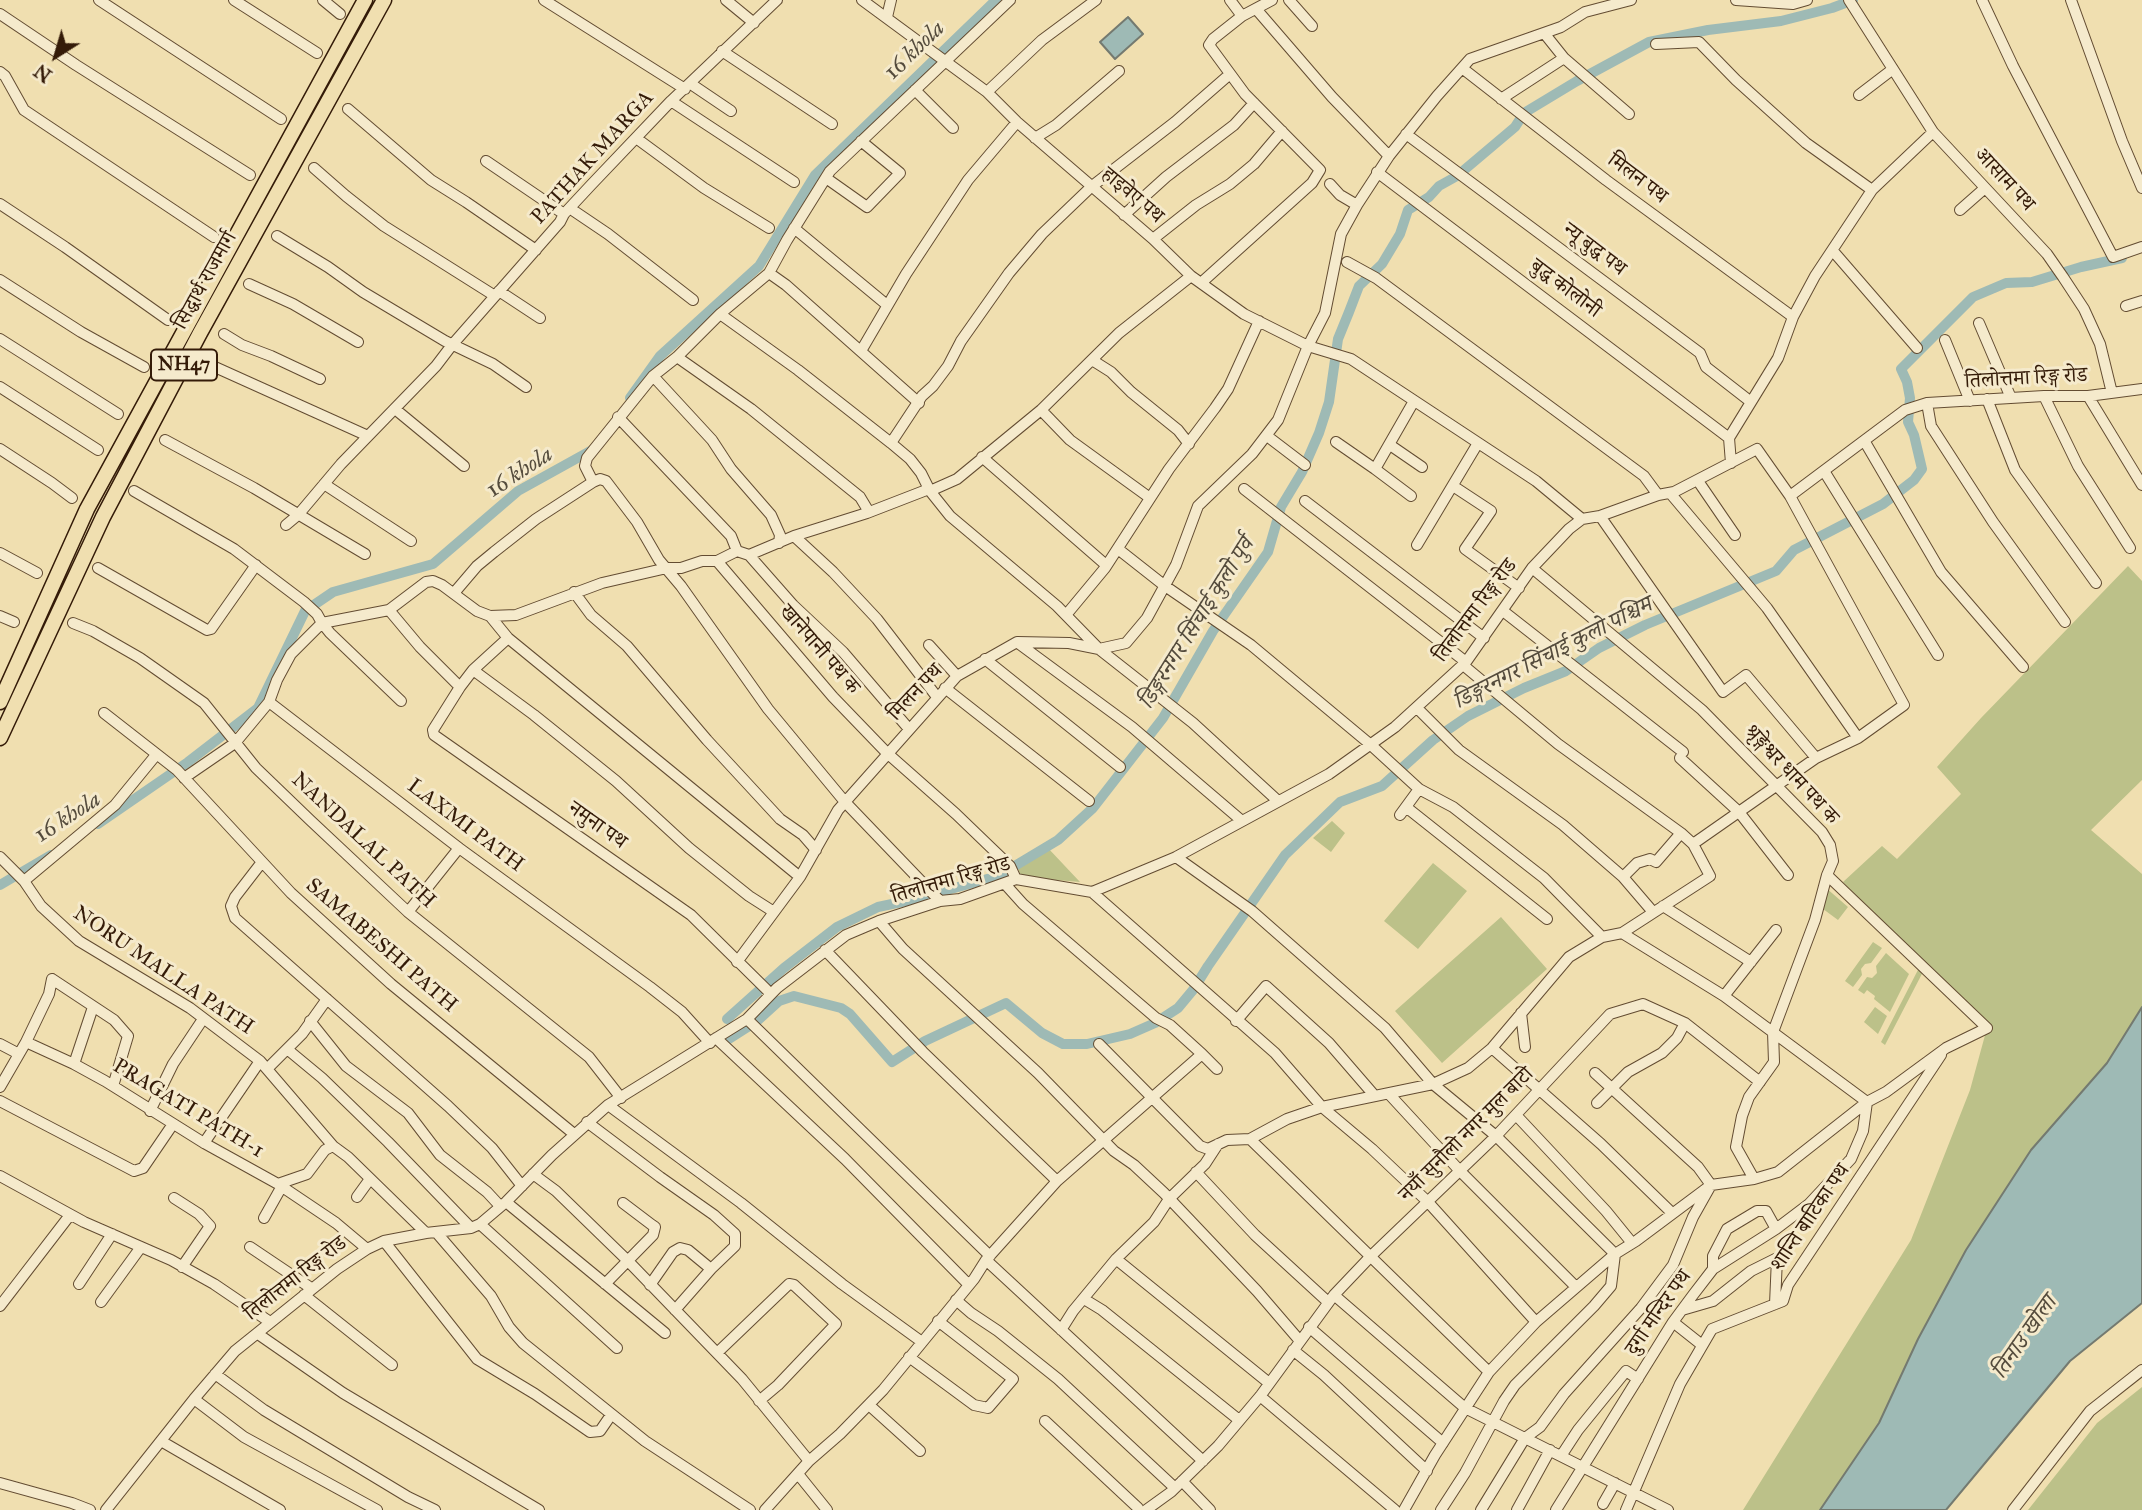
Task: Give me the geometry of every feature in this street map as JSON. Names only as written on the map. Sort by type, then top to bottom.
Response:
[{"type":"highway","name":"सिद्धार्थ राजमार्ग","points":[[0,702],[87,509],[365,0]]},
{"type":"highway","name":"सिद्धार्थ राजमार्ग","points":[[0,737],[103,517],[200,333],[384,0]]},
{"type":"street","points":[[99,0],[281,119]]},
{"type":"street","points":[[234,0],[317,53]]},
{"type":"street","points":[[323,0],[340,14]]},
{"type":"street","points":[[544,0],[731,110]]},
{"type":"street","points":[[726,0],[754,23]]},
{"type":"street","name":"PATHAK MARGA","points":[[286,525],[395,409],[591,184],[671,101],[777,0]]},
{"type":"street","name":"हाइवेए पथ","points":[[862,0],[987,92],[1017,122],[1153,239],[1191,276],[1244,314],[1308,346],[1351,359],[1536,481],[1582,519]]},
{"type":"street","points":[[887,17],[891,0]]},
{"type":"street","points":[[593,482],[585,466],[587,458],[653,376],[769,273],[826,177],[1010,0]]},
{"type":"street","points":[[987,92],[1042,40],[1096,0]]},
{"type":"street","points":[[1230,0],[1242,16]]},
{"type":"street","points":[[1201,283],[1312,183],[1320,170],[1254,103],[1209,45],[1242,16],[1272,0]]},
{"type":"street","points":[[1289,0],[1312,26]]},
{"type":"street","points":[[1736,0],[1793,4],[1807,0]]},
{"type":"street","points":[[1982,0],[2013,66],[2113,257],[2142,247]]},
{"type":"street","points":[[2071,0],[2122,141],[2142,188]]},
{"type":"street","points":[[1099,649],[1126,643],[1147,618],[1176,565],[1198,506],[1267,436],[1278,420],[1308,346],[1325,313],[1341,234],[1377,172],[1417,120],[1470,59],[1561,27],[1585,12],[1625,1]]},
{"type":"street","name":"आसाम पथ","points":[[1849,1],[1933,131],[2046,254],[2084,309],[2100,344],[2112,393]]},
{"type":"street","points":[[1257,10],[1389,156]]},
{"type":"street","points":[[0,14],[250,175]]},
{"type":"street","points":[[1544,33],[1564,58],[1629,114]]},
{"type":"street","points":[[1656,44],[1699,42],[1736,80],[1806,143],[1872,190]]},
{"type":"street","points":[[722,51],[832,124]]},
{"type":"street","points":[[1503,102],[1564,58]]},
{"type":"street","name":"मिलन पथ","points":[[1462,68],[1503,102],[1793,317]]},
{"type":"street","points":[[1859,95],[1893,69]]},
{"type":"street","points":[[1035,138],[1056,125],[1119,71]]},
{"type":"street","points":[[0,72],[24,110],[214,237]]},
{"type":"street","points":[[891,443],[1025,252],[1091,187],[1175,122],[1230,74]]},
{"type":"street","points":[[915,90],[953,128]]},
{"type":"street","points":[[671,101],[794,182]]},
{"type":"street","points":[[1124,215],[1166,177],[1234,125],[1254,103]]},
{"type":"street","points":[[348,109],[430,180],[536,250]]},
{"type":"street","points":[[860,351],[968,180],[1017,122]]},
{"type":"street","points":[[1153,239],[1254,164],[1282,131]]},
{"type":"street","points":[[1731,463],[1729,438],[1778,358],[1793,317],[1815,276],[1872,190],[1933,131]]},
{"type":"street","name":"न्यू बुद्ध पथ","points":[[1406,134],[1700,353],[1706,367],[1751,402]]},
{"type":"street","points":[[636,138],[704,188],[769,228]]},
{"type":"street","points":[[826,177],[867,207],[900,173],[861,141]]},
{"type":"street","points":[[486,160],[567,212],[608,234],[693,300]]},
{"type":"street","points":[[314,168],[384,226],[540,318]]},
{"type":"street","name":"बुद्ध कोलोनी","points":[[1377,172],[1729,438]]},
{"type":"street","points":[[1330,184],[1340,195],[1357,205]]},
{"type":"street","points":[[1960,210],[1984,188]]},
{"type":"street","points":[[0,204],[168,320]]},
{"type":"street","points":[[794,228],[887,306]]},
{"type":"street","points":[[277,236],[448,346],[493,365],[526,387]]},
{"type":"street","points":[[1833,251],[1917,348]]},
{"type":"street","points":[[1348,262],[1371,275],[1644,475],[1658,495]]},
{"type":"street","points":[[769,273],[919,403]]},
{"type":"street","points":[[749,555],[794,536],[869,512],[957,479],[1041,410],[1119,332],[1191,276]]},
{"type":"street","points":[[0,280],[81,332],[144,367]]},
{"type":"street","points":[[249,284],[293,304],[358,342]]},
{"type":"street","points":[[2126,306],[2142,301]]},
{"type":"street","points":[[720,314],[798,370],[910,459],[950,516],[1066,615],[1099,649],[1186,717],[1278,801]]},
{"type":"street","points":[[1066,615],[1086,594],[1228,389],[1259,321]]},
{"type":"street","points":[[1979,323],[2011,398]]},
{"type":"street","points":[[224,334],[242,345],[320,379]]},
{"type":"street","points":[[0,339],[118,414]]},
{"type":"street","points":[[1945,340],[1970,401]]},
{"type":"street","points":[[677,357],[751,409],[860,497],[869,512]]},
{"type":"street","points":[[1092,360],[1111,372],[1189,443]]},
{"type":"street","points":[[206,363],[368,436]]},
{"type":"street","points":[[653,376],[712,440],[731,469],[771,515],[780,535],[779,543]]},
{"type":"street","points":[[0,387],[98,450]]},
{"type":"street","name":"तिलोत्तमा रिङ्ग रोड","points":[[1790,496],[1909,408],[1927,403],[2088,396],[2142,390]]},
{"type":"street","points":[[2044,396],[2078,466],[2130,548]]},
{"type":"street","points":[[2088,396],[2142,485]]},
{"type":"street","points":[[1987,399],[2015,470],[2096,583]]},
{"type":"street","points":[[1375,469],[1414,401]]},
{"type":"street","points":[[1927,403],[1931,426],[1993,522],[2065,622]]},
{"type":"street","points":[[395,409],[464,466]]},
{"type":"street","points":[[1041,410],[1070,440],[1150,498]]},
{"type":"street","points":[[618,417],[731,536],[737,551]]},
{"type":"street","points":[[1267,436],[1306,465]]},
{"type":"street","points":[[165,440],[365,554]]},
{"type":"street","points":[[1336,442],[1411,496]]},
{"type":"street","points":[[1865,442],[1941,572],[2023,667]]},
{"type":"street","points":[[1417,545],[1478,443]]},
{"type":"street","points":[[1390,445],[1422,467]]},
{"type":"street","points":[[0,449],[72,498]]},
{"type":"street","points":[[1582,519],[1600,516],[1670,493],[1757,449],[1790,496],[1904,705],[1858,738],[1816,758],[1693,844]]},
{"type":"street","points":[[982,457],[1106,565]]},
{"type":"street","points":[[1824,471],[1938,655]]},
{"type":"street","points":[[454,593],[477,566],[536,519],[593,482],[600,479],[606,481],[768,709],[845,802],[940,901]]},
{"type":"street","points":[[1698,481],[1735,535]]},
{"type":"street","points":[[324,484],[411,541]]},
{"type":"street","points":[[1453,486],[1491,511],[1465,549],[1519,588]]},
{"type":"street","points":[[1099,1044],[1200,1146],[1208,1149],[1227,1140],[1250,1139],[1287,1119],[1322,1107],[1433,1084],[1468,1068],[1492,1048],[1569,957],[1602,937],[1622,933],[1710,876],[1693,844],[1681,833],[1558,744],[1465,664],[1244,489]]},
{"type":"street","points":[[134,491],[234,549],[304,602],[330,634],[401,701]]},
{"type":"street","points":[[1670,493],[1767,608],[1858,738]]},
{"type":"street","points":[[1305,501],[1484,638]]},
{"type":"street","points":[[1600,516],[1723,692],[1746,675],[1816,758]]},
{"type":"street","name":"तिलोत्तमा रिङ्ग रोड","points":[[106,1510],[235,1351],[308,1292],[367,1249],[384,1241],[475,1226],[503,1204],[574,1134],[608,1105],[747,1020],[770,994],[846,935],[940,901],[960,899],[1010,882],[1092,892],[1176,857],[1329,775],[1417,708],[1465,664],[1532,568],[1582,519]]},
{"type":"street","points":[[794,536],[833,572],[877,619],[937,697]]},
{"type":"street","points":[[1118,549],[1251,645],[1371,745],[1416,787],[1453,807],[1544,878],[1602,937]]},
{"type":"street","points":[[490,617],[516,615],[602,583],[667,568],[717,561],[737,551],[749,555],[793,605],[843,652],[909,729]]},
{"type":"street","points":[[0,553],[37,573]]},
{"type":"street","name":"खानेपानी पथ क","points":[[717,561],[833,697],[887,753],[1010,866],[1010,882],[1023,904],[1159,1020],[1170,1025],[1217,1069]]},
{"type":"street","points":[[98,568],[207,630],[211,629],[256,565]]},
{"type":"street","name":"श्रृङ्गेश्वर धाम पथ क","points":[[1532,568],[1702,710],[1822,832],[1830,845],[1833,861],[1815,920],[1773,1032],[1774,1062],[1749,1097],[1742,1116],[1736,1147],[1755,1179]]},
{"type":"street","points":[[180,774],[235,743],[269,702],[291,654],[319,618],[389,610],[426,582],[433,581],[490,617],[508,638],[800,877]]},
{"type":"street","points":[[574,592],[591,615],[626,646],[780,819],[803,835],[816,850]]},
{"type":"street","points":[[389,610],[420,647],[460,687],[473,670],[508,638]]},
{"type":"street","points":[[1503,611],[1681,755],[1738,812],[1788,875]]},
{"type":"street","points":[[0,616],[14,622]]},
{"type":"street","name":"NANDALAL PATH","points":[[73,623],[93,631],[140,658],[204,703],[256,768],[408,912],[589,1056],[621,1098]]},
{"type":"street","points":[[1017,642],[1146,739],[1242,821]]},
{"type":"street","name":"मिलन पथ","points":[[737,962],[800,877],[825,831],[845,802],[957,676],[1017,642],[1069,643],[1099,649]]},
{"type":"street","points":[[929,645],[957,676]]},
{"type":"street","points":[[985,659],[1121,767]]},
{"type":"street","points":[[473,670],[616,781],[689,848],[749,896],[775,912]]},
{"type":"street","name":"नमुना पथ","points":[[460,687],[433,730],[434,735],[691,915],[770,994]]},
{"type":"street","points":[[945,688],[1089,801]]},
{"type":"street","name":"LAXMI PATH","points":[[269,702],[459,848],[682,1012],[845,1158],[969,1285]]},
{"type":"street","points":[[1417,708],[1459,750],[1563,825],[1623,877],[1653,912]]},
{"type":"street","name":"SAMABESHI PATH","points":[[104,713],[180,774],[291,893],[391,984],[574,1134]]},
{"type":"street","points":[[24,881],[115,805],[156,755]]},
{"type":"street","points":[[1416,787],[1403,811],[1547,919]]},
{"type":"street","points":[[1623,877],[1637,863],[1650,859],[1656,862],[1681,833]]},
{"type":"street","points":[[408,912],[459,848]]},
{"type":"street","name":"NORU MALLA PATH","points":[[0,857],[24,881],[41,906],[79,941],[190,1008],[264,1065],[333,1146],[431,1232],[491,1296],[517,1337],[611,1415],[750,1510]]},
{"type":"street","points":[[1176,857],[1249,909],[1385,1028],[1433,1084],[1496,1136],[1615,1254]]},
{"type":"street","points":[[262,862],[234,897],[231,906],[235,918],[492,1148],[522,1186]]},
{"type":"street","points":[[1404,1510],[1489,1371],[1536,1322],[1615,1254],[1711,1185],[1755,1179],[1778,1172],[1867,1102],[1886,1092],[1946,1048],[1987,1028],[1827,875]]},
{"type":"street","points":[[1092,892],[1275,1053],[1322,1107],[1428,1202],[1536,1322]]},
{"type":"street","points":[[1663,906],[1751,962]]},
{"type":"street","points":[[879,921],[903,949],[1038,1073],[1103,1140],[1169,1199],[1257,1291],[1300,1341]]},
{"type":"street","points":[[1724,996],[1776,930]]},
{"type":"street","points":[[1622,933],[1724,996],[1867,1102]]},
{"type":"street","points":[[825,950],[923,1052],[1057,1181]]},
{"type":"street","points":[[0,1087],[26,1042],[49,994],[52,979],[114,1020],[128,1036],[113,1086]]},
{"type":"street","points":[[1236,1021],[1266,986],[1329,1043],[1374,1095]]},
{"type":"street","points":[[204,1143],[264,1065],[287,1049],[327,999]]},
{"type":"street","name":"नयाँ सुनौलो नगर मुल बाटो","points":[[1140,1510],[1178,1484],[1203,1461],[1260,1396],[1331,1298],[1371,1255],[1496,1136],[1610,1014],[1643,1004],[1685,1023],[1759,1082]]},
{"type":"street","points":[[74,1064],[93,1007]]},
{"type":"street","points":[[1521,1013],[1525,1048]]},
{"type":"street","points":[[150,1111],[173,1064],[203,1019]]},
{"type":"street","points":[[747,1020],[988,1258],[996,1270],[1026,1294],[1061,1331],[1203,1461]]},
{"type":"street","points":[[310,1021],[346,1066],[408,1113],[440,1155],[664,1333]]},
{"type":"street","points":[[1597,1102],[1628,1072],[1662,1053],[1677,1038],[1685,1023]]},
{"type":"street","name":"PRAGATI PATH-1","points":[[26,1042],[74,1064],[204,1143],[280,1185],[336,1223],[367,1249]]},
{"type":"street","points":[[0,1044],[19,1054]]},
{"type":"street","points":[[1492,1048],[1601,1144],[1672,1213]]},
{"type":"street","name":"शान्ति बाटिका पथ","points":[[1626,1510],[1680,1384],[1712,1329],[1783,1301],[1788,1285],[1946,1048]]},
{"type":"street","points":[[287,1049],[322,1078],[475,1226],[618,1348]]},
{"type":"street","points":[[765,1510],[809,1461],[869,1405],[969,1285],[988,1258],[1057,1181],[1202,1054]]},
{"type":"street","points":[[1595,1073],[1698,1167],[1711,1185]]},
{"type":"street","points":[[1389,1094],[1460,1171],[1576,1287]]},
{"type":"street","points":[[0,1101],[134,1171],[143,1168],[173,1124]]},
{"type":"street","name":"दुर्गा मन्दिर पथ","points":[[1556,1510],[1673,1322],[1713,1269],[1809,1204],[1851,1158],[1863,1131],[1867,1102]]},
{"type":"street","points":[[608,1105],[922,1342]]},
{"type":"street","points":[[1516,1115],[1633,1243]]},
{"type":"street","points":[[587,1122],[714,1215],[735,1234],[735,1246],[710,1269],[675,1310]]},
{"type":"street","points":[[1250,1139],[1489,1371]]},
{"type":"street","points":[[1061,1331],[1073,1311],[1116,1259],[1154,1222],[1169,1199],[1196,1172],[1218,1144]]},
{"type":"street","points":[[264,1218],[280,1185],[307,1174],[325,1150],[333,1146]]},
{"type":"street","points":[[1196,1172],[1255,1235],[1465,1408],[1668,1510]]},
{"type":"street","points":[[533,1174],[556,1191],[628,1261],[717,1353],[809,1461]]},
{"type":"street","points":[[0,1176],[70,1215],[214,1284],[270,1322]]},
{"type":"street","points":[[357,1196],[370,1179]]},
{"type":"street","points":[[1481,1510],[1525,1438],[1540,1427],[1564,1394],[1641,1308],[1673,1265],[1693,1217],[1711,1185]]},
{"type":"street","points":[[174,1198],[199,1214],[210,1226],[182,1267]]},
{"type":"street","points":[[605,1284],[653,1235],[655,1227],[623,1202]]},
{"type":"street","points":[[1713,1269],[1713,1256],[1727,1229],[1757,1211],[1766,1211],[1776,1228]]},
{"type":"street","points":[[0,1306],[70,1215]]},
{"type":"street","points":[[79,1284],[112,1234]]},
{"type":"street","points":[[384,1241],[477,1359],[590,1432],[600,1432],[611,1415]]},
{"type":"street","points":[[101,1302],[141,1247]]},
{"type":"street","points":[[250,1247],[308,1292],[392,1365]]},
{"type":"street","points":[[650,1285],[673,1252],[680,1248],[688,1250],[710,1269]]},
{"type":"street","points":[[1441,1510],[1515,1385],[1586,1315],[1611,1286],[1615,1254]]},
{"type":"street","points":[[1682,1310],[1713,1301],[1751,1271],[1777,1258],[1775,1304]]},
{"type":"street","points":[[1116,1259],[1269,1383]]},
{"type":"street","points":[[717,1353],[789,1284],[794,1285],[836,1324],[760,1401]]},
{"type":"street","points":[[1084,1299],[1102,1310],[1239,1420]]},
{"type":"street","points":[[956,1300],[1058,1379],[1110,1430],[1210,1510]]},
{"type":"street","points":[[909,1357],[974,1405],[988,1408],[1013,1379],[938,1321]]},
{"type":"street","points":[[1673,1322],[1702,1345]]},
{"type":"street","points":[[1309,1327],[1443,1443]]},
{"type":"street","points":[[258,1334],[343,1393],[539,1510]]},
{"type":"street","points":[[1293,1350],[1324,1375],[1427,1471]]},
{"type":"street","points":[[2013,1510],[2090,1411],[2142,1370]]},
{"type":"street","points":[[1561,1456],[1578,1430],[1626,1371],[1637,1378]]},
{"type":"street","points":[[215,1374],[264,1410],[408,1497],[435,1510]]},
{"type":"street","points":[[1260,1396],[1395,1510]]},
{"type":"street","points":[[194,1399],[244,1437],[377,1510]]},
{"type":"street","points":[[869,1405],[920,1451]]},
{"type":"street","points":[[1045,1421],[1140,1510]]},
{"type":"street","points":[[161,1441],[279,1510]]},
{"type":"street","points":[[1517,1510],[1550,1450]]},
{"type":"street","points":[[798,1474],[827,1510]]},
{"type":"street","points":[[0,1483],[90,1510]]},
{"type":"street","points":[[1603,1504],[1615,1483]]},
{"type":"green space","points":[[2128,566],[2142,581],[2142,780],[2091,830],[2142,874],[2142,1007],[2107,1063],[2031,1150],[1966,1250],[1918,1339],[1879,1423],[1820,1510],[1743,1510],[1911,1240],[1970,1090],[1987,1028],[1925,968],[1885,1045],[1881,1042],[1921,964],[1843,882],[1882,846],[1897,859],[1961,794],[1937,767]]},
{"type":"green space","points":[[1332,821],[1345,833],[1331,852],[1313,838]]},
{"type":"green space","points":[[1047,847],[1080,882],[1021,877],[1017,865]]},
{"type":"green space","points":[[1433,863],[1467,891],[1418,949],[1384,921]]},
{"type":"green space","points":[[1825,887],[1848,907],[1838,920],[1819,906]]},
{"type":"green space","points":[[1501,917],[1547,969],[1442,1063],[1395,1011]]},
{"type":"green space","points":[[1873,942],[1882,948],[1871,963],[1865,964],[1861,969],[1862,975],[1853,987],[1845,981]]},
{"type":"green space","points":[[1886,953],[1909,974],[1890,1012],[1867,990],[1864,994],[1858,990],[1867,977],[1872,978],[1877,973],[1876,966]]},
{"type":"green space","points":[[1875,1007],[1887,1016],[1878,1034],[1864,1022]]},
{"type":"green space","points":[[2142,1387],[2142,1510],[2028,1510],[2097,1423]]},
{"type":"water","points":[[1128,17],[1143,34],[1115,59],[1100,42]]},
{"type":"water","name":"तिनाउ खोला","points":[[2142,1007],[2142,1303],[2070,1361],[1946,1510],[1820,1510],[1879,1423],[1918,1339],[1966,1250],[2031,1150],[2107,1063]]},
{"type":"waterway","name":"16 khola","points":[[630,398],[660,356],[759,266],[815,175],[996,0]]},
{"type":"waterway","name":"डिङ्गरनगर सिंचाई कुलो पुर्व","points":[[727,1019],[784,968],[837,927],[878,907],[998,876],[1058,840],[1093,808],[1163,718],[1213,631],[1268,552],[1281,507],[1302,472],[1319,433],[1329,402],[1338,339],[1359,286],[1382,264],[1400,234],[1408,210],[1457,176],[1515,127],[1524,113],[1649,42],[1708,30],[1781,21],[1853,0]]},
{"type":"waterway","name":"डिङ्गरनगर सिंचाई कुलो पश्चिम","points":[[724,1042],[757,1021],[779,1001],[794,996],[841,1008],[850,1014],[892,1062],[925,1041],[1006,1003],[1042,1033],[1063,1044],[1087,1044],[1130,1034],[1155,1023],[1178,1008],[1193,990],[1285,855],[1340,802],[1382,786],[1433,740],[1468,716],[1566,671],[1599,648],[1645,625],[1776,571],[1794,550],[1883,504],[1914,480],[1922,469],[1908,422],[1910,398],[1901,369],[1973,297],[2006,283],[2032,282],[2122,258]]},
{"type":"waterway","name":"16 khola","points":[[98,824],[188,762],[258,708],[305,611],[333,592],[433,564],[518,491],[592,450]]},
{"type":"waterway","name":"16 khola","points":[[0,885],[51,855]]}]
